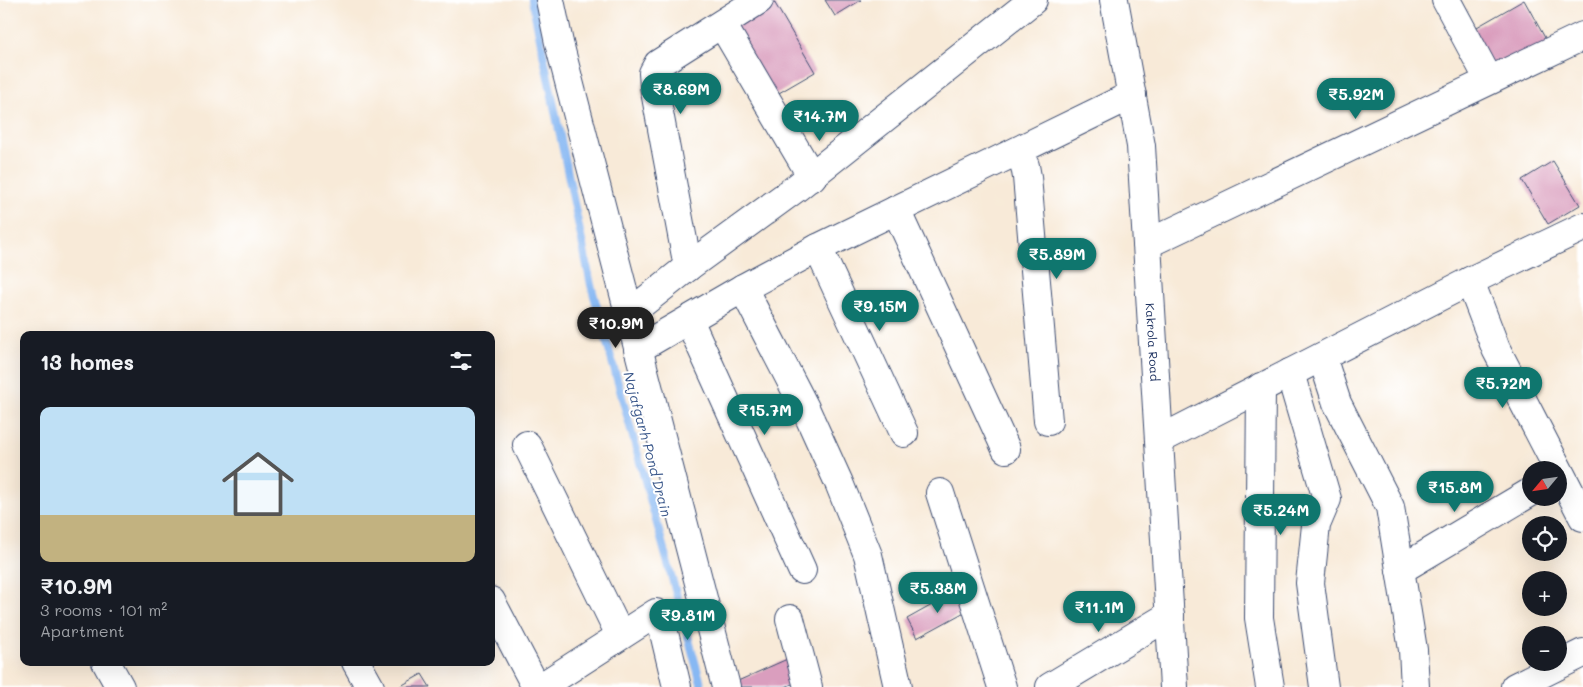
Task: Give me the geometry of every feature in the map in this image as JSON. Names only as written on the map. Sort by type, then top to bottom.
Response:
[{"type":"street","points":[[550,0],[726,687]]},
{"type":"street","points":[[688,267],[653,73],[658,64],[759,0]]},
{"type":"street","points":[[630,314],[688,267],[812,176],[1033,0]]},
{"type":"street","name":"Kakrola Road","points":[[1114,0],[1141,146],[1174,687]]},
{"type":"street","points":[[1446,0],[1489,80]]},
{"type":"street","points":[[722,24],[812,176]]},
{"type":"street","points":[[1147,244],[1583,36]]},
{"type":"street","points":[[638,348],[818,248],[1132,94]]},
{"type":"street","points":[[1018,151],[1025,166],[1027,178],[1048,421]]},
{"type":"street","points":[[896,210],[1006,450]]},
{"type":"street","points":[[1159,440],[1470,281],[1583,227]]},
{"type":"street","points":[[818,248],[904,433]]},
{"type":"street","points":[[1470,281],[1496,349],[1553,461]]},
{"type":"street","points":[[743,288],[805,408],[839,483],[868,555],[898,687]]},
{"type":"street","points":[[689,320],[802,570]]},
{"type":"street","points":[[1322,357],[1337,402],[1390,507],[1413,650],[1415,687]]},
{"type":"street","points":[[1290,373],[1327,499],[1316,525],[1310,583],[1324,687]]},
{"type":"street","points":[[1262,387],[1259,618],[1270,687]]},
{"type":"street","points":[[527,445],[620,635]]},
{"type":"street","points":[[1568,490],[1583,517]]},
{"type":"street","points":[[940,493],[1002,687]]},
{"type":"street","points":[[1400,570],[1522,497]]},
{"type":"street","points":[[495,609],[536,687]]},
{"type":"street","points":[[541,687],[656,613],[658,614],[677,687]]},
{"type":"street","points":[[1050,687],[1170,615]]},
{"type":"street","points":[[790,619],[808,687]]},
{"type":"street","points":[[1515,687],[1583,654]]},
{"type":"street","points":[[108,666],[120,687]]},
{"type":"street","points":[[358,666],[370,687]]},
{"type":"building","points":[[767,0],[773,0],[815,72],[772,97],[729,22]]},
{"type":"building","points":[[825,0],[861,0],[835,16]]},
{"type":"building","points":[[1524,0],[1549,45],[1495,76],[1470,31]]},
{"type":"building","points":[[1553,161],[1580,205],[1548,224],[1522,180]]},
{"type":"building","points":[[959,590],[970,609],[917,638],[907,619]]},
{"type":"building","points":[[794,656],[804,679],[785,687],[730,687],[729,685]]},
{"type":"building","points":[[422,674],[430,687],[399,687]]},
{"type":"waterway","name":"Najafgarh Pond Drain","points":[[532,0],[591,285],[702,687]]}]
